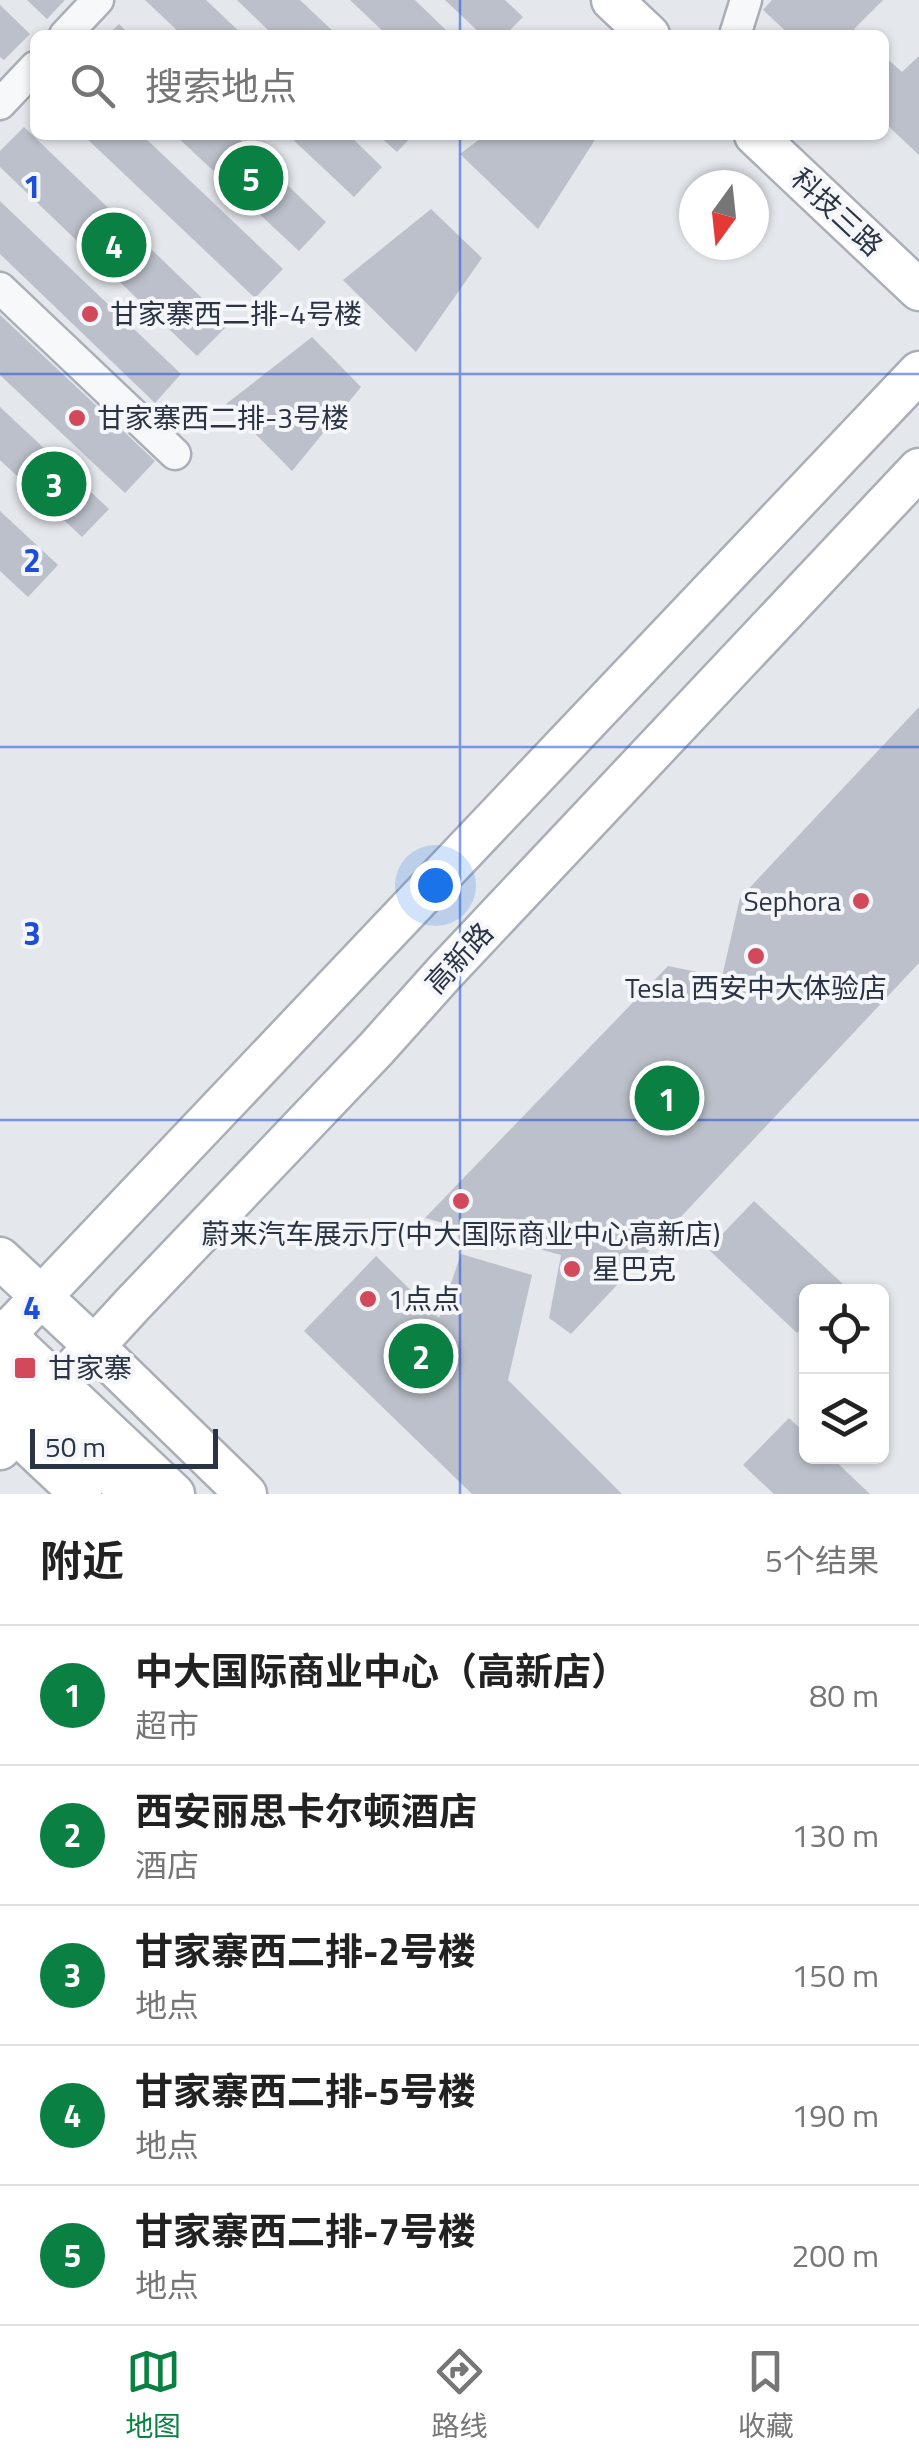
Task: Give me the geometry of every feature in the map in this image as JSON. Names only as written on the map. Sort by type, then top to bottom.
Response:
[{"type":"main road","points":[[612,0],[644,30]]},
{"type":"main road","name":"科技三路","points":[[761,140],[919,290]]},
{"type":"main road","points":[[82,1494],[23,1418],[1,1344],[41,1296],[919,372]]},
{"type":"main road","name":"高新路","points":[[23,1418],[376,1050],[919,469]]},
{"type":"main road","points":[[0,1258],[246,1494]]},
{"type":"main road","points":[[23,1418],[132,1494]]},
{"type":"main road","points":[[23,1418],[174,1494]]},
{"type":"street","points":[[71,30],[98,0]]},
{"type":"street","points":[[737,30],[746,0]]},
{"type":"street","points":[[0,104],[30,72]]},
{"type":"street","points":[[0,288],[175,454]]},
{"type":"building","points":[[27,0],[65,0],[47,19]]},
{"type":"building","points":[[145,0],[206,0],[238,30],[177,30]]},
{"type":"building","points":[[237,0],[300,0],[332,30],[268,30]]},
{"type":"building","points":[[350,0],[415,0],[446,30],[382,30]]},
{"type":"building","points":[[445,0],[505,0],[523,17],[510,30],[477,30]]},
{"type":"building","points":[[772,0],[883,0],[855,30],[785,30],[763,10]]},
{"type":"building","points":[[0,5],[30,34],[4,60],[0,57]]},
{"type":"building","points":[[919,56],[919,155],[889,127],[889,60],[902,72]]},
{"type":"building","points":[[24,127],[30,133],[30,140],[38,140],[229,324],[197,356],[0,167],[0,151]]},
{"type":"building","points":[[88,140],[147,140],[283,269],[255,298]]},
{"type":"building","points":[[180,140],[240,140],[326,222],[299,251]]},
{"type":"building","points":[[293,140],[354,140],[382,167],[354,197]]},
{"type":"building","points":[[384,140],[408,140],[397,152]]},
{"type":"building","points":[[478,140],[595,140],[538,229],[460,154]]},
{"type":"building","name":"甘家寨西二排-4号楼","points":[[0,201],[181,374],[155,403],[0,254]]},
{"type":"building","points":[[431,209],[482,258],[416,352],[343,280]]},
{"type":"building","name":"甘家寨西二排-3号楼","points":[[0,315],[155,461],[125,493],[0,375]]},
{"type":"building","points":[[312,337],[361,387],[292,471],[226,404]]},
{"type":"building","points":[[0,407],[109,509],[82,537],[0,460]]},
{"type":"building","points":[[0,511],[58,565],[28,597],[0,571]]},
{"type":"building","points":[[919,707],[919,963],[571,1334],[549,1318],[561,1255],[425,1218],[668,966],[722,977],[740,898]]},
{"type":"building","points":[[754,1201],[843,1284],[799,1284],[797,1333],[708,1249]]},
{"type":"building","points":[[461,1254],[532,1275],[508,1380],[622,1494],[472,1494],[304,1331],[376,1256],[439,1318]]},
{"type":"building","points":[[789,1418],[799,1427],[799,1464],[838,1464],[870,1494],[774,1494],[743,1465]]},
{"type":"place","name":"甘家寨西二排-7号楼","points":[[251,178]]},
{"type":"place","name":"甘家寨西二排-5号楼","points":[[114,245]]},
{"type":"place","name":"甘家寨西二排-4号楼","points":[[90,314]]},
{"type":"place","name":"甘家寨西二排-3号楼","points":[[77,418]]},
{"type":"place","name":"甘家寨西二排-2号楼","points":[[54,484]]},
{"type":"place","name":"Sephora","points":[[861,901]]},
{"type":"place","name":"Tesla 西安中大体验店","points":[[756,956]]},
{"type":"place","name":"中大国际商业中心（高新店）","points":[[667,1098]]},
{"type":"place","name":"蔚来汽车展示厅(中大国际商业中心高新店)","points":[[461,1201]]},
{"type":"place","name":"星巴克","points":[[572,1269]]},
{"type":"place","name":"1点点","points":[[368,1299]]},
{"type":"place","name":"西安丽思卡尔顿酒店","points":[[421,1356]]},
{"type":"place","name":"甘家寨","points":[[25,1368]]}]
